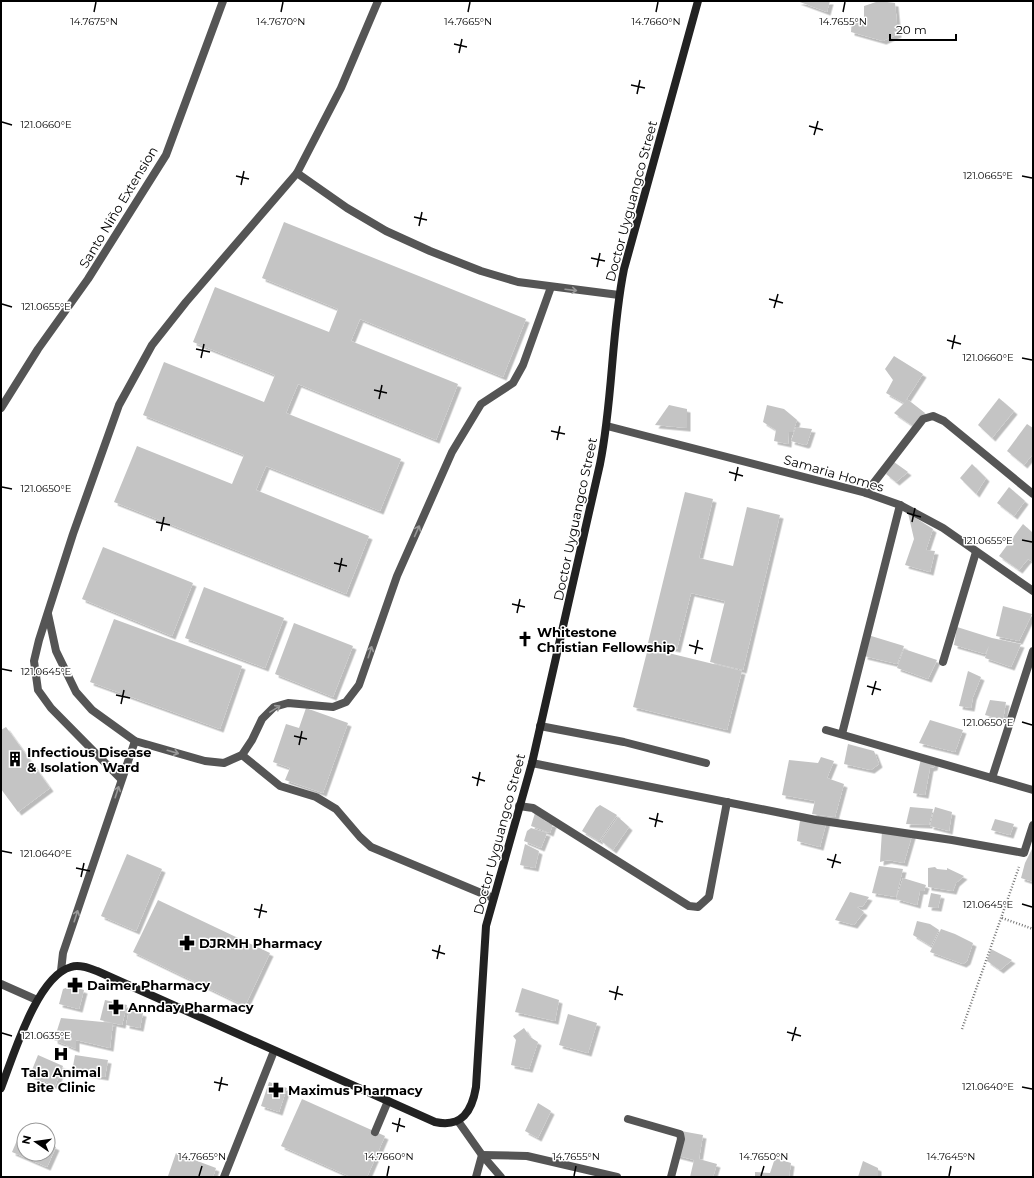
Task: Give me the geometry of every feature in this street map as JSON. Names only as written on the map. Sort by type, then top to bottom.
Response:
[{"type":"main road","name":"Doctor Uyguangco Street","points":[[458,1122],[467,1112],[475,1091],[486,926],[532,763],[554,670],[607,426],[619,295],[624,269],[698,1]]},
{"type":"main road","points":[[1,1088],[37,1000],[50,981],[61,971],[72,966],[98,970],[274,1051],[435,1122],[447,1124],[458,1122]]},
{"type":"street","name":"Santo Niño Extension","points":[[1,408],[38,349],[88,279],[166,155],[223,1]]},
{"type":"street","points":[[121,779],[51,708],[38,690],[34,661],[73,534],[119,405],[152,345],[186,302],[296,173],[341,88],[378,1]]},
{"type":"street","points":[[296,173],[354,212],[386,231],[430,251],[518,282],[619,295]]},
{"type":"street","points":[[48,614],[56,651],[76,692],[92,710],[136,741],[205,761],[224,762],[242,755],[252,740],[262,719],[274,707],[288,703],[332,707],[346,702],[359,685],[397,576],[452,452],[481,404],[513,383],[523,365],[551,287]]},
{"type":"street","points":[[866,493],[923,419],[933,416],[944,422],[1033,494]]},
{"type":"street","name":"Samaria Homes","points":[[607,426],[866,493],[900,505],[943,528],[1033,591]]},
{"type":"street","points":[[842,734],[900,505]]},
{"type":"street","points":[[943,662],[976,552]]},
{"type":"street","points":[[992,778],[1033,651]]},
{"type":"street","points":[[540,726],[624,742],[706,763]]},
{"type":"street","points":[[826,730],[1033,790]]},
{"type":"street","points":[[61,971],[63,953],[121,779],[136,741]]},
{"type":"street","points":[[242,755],[280,786],[316,797],[336,809],[360,837],[371,847],[493,898]]},
{"type":"street","points":[[532,763],[816,820],[952,840],[1024,853],[1033,825]]},
{"type":"street","points":[[519,806],[534,808],[689,906],[698,907],[709,897],[727,802]]},
{"type":"street","points":[[1,984],[37,1000]]},
{"type":"street","points":[[224,1177],[274,1051]]},
{"type":"street","points":[[375,1132],[388,1101]]},
{"type":"street","points":[[628,1119],[680,1134],[681,1139],[671,1177]]},
{"type":"street","points":[[458,1122],[482,1156],[502,1177]]},
{"type":"street","points":[[476,1177],[482,1156]]},
{"type":"street","points":[[482,1156],[527,1156],[617,1177]]},
{"type":"path","points":[[962,1029],[1024,853]]},
{"type":"path","points":[[1002,918],[1033,929]]},
{"type":"building","points":[[797,1],[830,1],[827,12]]},
{"type":"building","points":[[879,1],[895,3],[898,34],[883,41],[851,32],[852,18],[864,21],[864,6]]},
{"type":"building","points":[[284,222],[526,319],[503,377],[360,319],[351,341],[458,384],[436,440],[298,384],[286,413],[401,459],[380,511],[266,466],[256,490],[369,536],[346,594],[114,502],[137,446],[232,484],[244,455],[143,415],[164,362],[264,402],[275,375],[193,342],[215,287],[329,332],[338,309],[262,278]]},
{"type":"building","points":[[894,356],[923,374],[904,403],[886,393],[893,380],[885,369]]},
{"type":"building","points":[[999,398],[1014,411],[992,438],[978,425]]},
{"type":"building","points":[[907,399],[925,413],[913,426],[894,413]]},
{"type":"building","points":[[669,405],[687,409],[687,428],[655,425]]},
{"type":"building","points":[[767,405],[784,409],[797,420],[793,432],[789,432],[788,444],[774,441],[776,430],[763,422]]},
{"type":"building","points":[[1027,424],[1033,428],[1033,454],[1024,465],[1007,451]]},
{"type":"building","points":[[796,427],[812,429],[807,444],[805,445],[791,441]]},
{"type":"building","points":[[894,462],[908,472],[896,482],[886,474]]},
{"type":"building","points":[[972,464],[986,478],[976,494],[960,478]]},
{"type":"building","points":[[1009,487],[1025,501],[1014,516],[997,503]]},
{"type":"building","points":[[685,492],[713,499],[699,558],[733,566],[747,507],[780,515],[743,670],[710,662],[725,601],[691,593],[677,649],[648,643]]},
{"type":"building","points":[[908,513],[933,529],[926,550],[935,551],[930,572],[905,565],[914,539]]},
{"type":"building","points":[[1023,524],[1033,533],[1033,562],[1028,559],[1019,570],[999,556]]},
{"type":"building","points":[[103,547],[193,583],[172,636],[82,599]]},
{"type":"building","points":[[204,587],[284,618],[265,668],[185,638]]},
{"type":"building","points":[[1003,606],[1032,614],[1019,641],[996,636]]},
{"type":"building","points":[[114,619],[242,666],[220,729],[90,682]]},
{"type":"building","points":[[294,623],[353,646],[333,697],[275,674]]},
{"type":"building","points":[[957,627],[992,638],[1021,644],[1011,667],[985,658],[989,646],[985,654],[954,645]]},
{"type":"building","points":[[868,635],[904,646],[897,664],[864,656]]},
{"type":"building","points":[[648,648],[742,671],[727,730],[633,707]]},
{"type":"building","points":[[904,649],[937,660],[928,679],[897,668]]},
{"type":"building","points":[[968,671],[981,677],[973,697],[971,708],[959,706]]},
{"type":"building","points":[[990,700],[1006,702],[1003,720],[985,715]]},
{"type":"building","points":[[306,708],[348,723],[323,793],[285,780],[290,768],[273,762],[286,724],[299,728]]},
{"type":"building","points":[[930,720],[963,730],[955,752],[919,743]]},
{"type":"building","name":"Infectious Disease & Isolation Ward","points":[[6,727],[50,788],[18,812],[1,789],[1,730]]},
{"type":"building","points":[[848,744],[874,751],[879,764],[871,770],[844,764]]},
{"type":"building","points":[[821,757],[834,761],[827,778],[844,784],[835,817],[812,814],[815,801],[782,795],[789,760],[818,763]]},
{"type":"building","points":[[921,759],[935,762],[934,767],[930,768],[925,795],[913,793]]},
{"type":"building","points":[[600,805],[617,815],[599,841],[582,831],[596,808]]},
{"type":"building","points":[[910,807],[933,809],[929,825],[906,824]]},
{"type":"building","points":[[935,807],[952,812],[949,831],[930,826]]},
{"type":"building","points":[[535,813],[545,816],[544,821],[553,824],[550,833],[531,826]]},
{"type":"building","points":[[801,814],[827,820],[820,847],[797,841]]},
{"type":"building","points":[[618,817],[629,827],[613,850],[601,841]]},
{"type":"building","points":[[995,819],[1014,824],[1010,835],[991,830]]},
{"type":"building","points":[[531,828],[547,833],[541,848],[524,841],[527,831]]},
{"type":"building","points":[[882,831],[913,832],[904,863],[888,860],[880,862]]},
{"type":"building","points":[[525,844],[539,851],[535,868],[520,865]]},
{"type":"building","points":[[1033,847],[1033,882],[1021,878],[1025,863]]},
{"type":"building","points":[[127,854],[162,869],[136,931],[101,916]]},
{"type":"building","points":[[879,866],[903,869],[896,897],[872,893]]},
{"type":"building","points":[[935,867],[937,869],[947,870],[947,868],[964,876],[956,883],[953,891],[928,887],[928,868]]},
{"type":"building","points":[[903,878],[926,885],[924,891],[920,891],[917,905],[896,899]]},
{"type":"building","points":[[850,892],[869,897],[863,906],[857,907],[864,912],[854,925],[835,920]]},
{"type":"building","points":[[931,893],[941,895],[938,908],[928,907]]},
{"type":"building","points":[[158,900],[270,953],[245,1006],[133,952]]},
{"type":"building","points":[[917,921],[930,924],[939,930],[931,946],[913,935]]},
{"type":"building","points":[[941,929],[973,943],[967,961],[963,964],[930,952]]},
{"type":"building","points":[[991,949],[1012,960],[1000,970],[987,961]]},
{"type":"building","points":[[71,986],[84,990],[79,1009],[59,1004],[63,989]]},
{"type":"building","points":[[522,988],[559,1000],[555,1021],[515,1012]]},
{"type":"building","points":[[105,1000],[127,1005],[122,1025],[100,1020]]},
{"type":"building","points":[[129,1010],[143,1013],[140,1028],[126,1025]]},
{"type":"building","points":[[568,1014],[597,1023],[588,1053],[559,1045]]},
{"type":"building","points":[[61,1018],[113,1023],[110,1048],[76,1040],[76,1049],[54,1040]]},
{"type":"building","points":[[524,1028],[530,1037],[538,1042],[529,1069],[511,1065],[516,1040],[513,1036]]},
{"type":"building","points":[[38,1055],[63,1066],[55,1086],[30,1075]]},
{"type":"building","points":[[75,1055],[108,1060],[105,1077],[72,1072]]},
{"type":"building","points":[[269,1082],[287,1088],[279,1112],[261,1106]]},
{"type":"building","points":[[302,1099],[385,1136],[367,1177],[351,1177],[281,1146]]},
{"type":"building","points":[[538,1103],[551,1111],[538,1138],[525,1131]]},
{"type":"building","points":[[681,1131],[703,1135],[699,1159],[717,1164],[713,1177],[690,1177],[694,1160],[675,1155]]},
{"type":"building","points":[[16,1143],[16,1154],[12,1152]]},
{"type":"building","points":[[176,1153],[216,1168],[213,1177],[168,1176]]},
{"type":"building","points":[[775,1158],[791,1163],[789,1177],[755,1177],[755,1172],[770,1173]]},
{"type":"building","points":[[863,1161],[878,1168],[878,1177],[858,1177]]},
{"type":"building","points":[[35,1162],[49,1162],[47,1167]]},
{"type":"place","name":"Whitestone Christian Fellowship","points":[[525,639]]},
{"type":"place","name":"Infectious Disease & Isolation Ward","points":[[15,759]]},
{"type":"place","name":"DJRMH Pharmacy","points":[[187,943]]},
{"type":"place","name":"Daimer Pharmacy","points":[[75,985]]},
{"type":"place","name":"Annday Pharmacy","points":[[116,1007]]},
{"type":"place","name":"Tala Animal Bite Clinic","points":[[61,1054]]},
{"type":"place","name":"Maximus Pharmacy","points":[[276,1090]]}]
